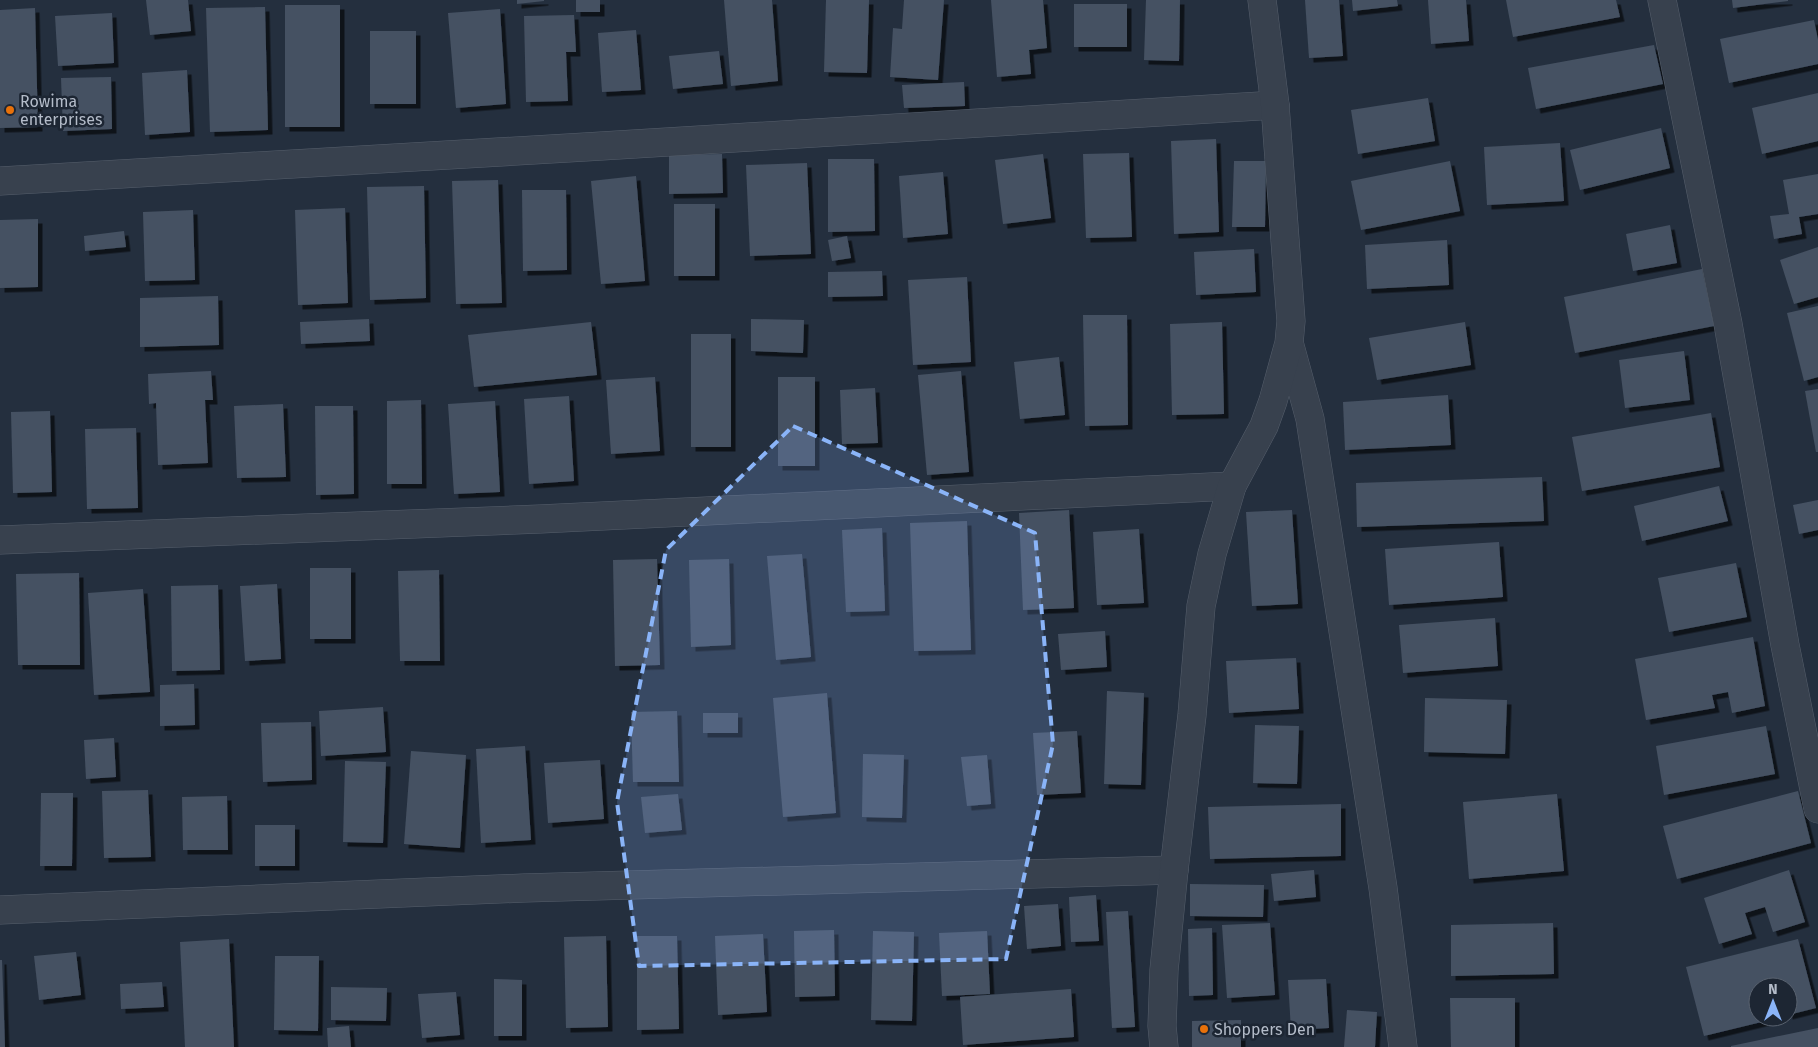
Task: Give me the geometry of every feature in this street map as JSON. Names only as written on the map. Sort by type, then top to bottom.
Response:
[{"type":"street","points":[[1164,1047],[1162,1026],[1164,970],[1192,715],[1201,606],[1212,554],[1232,486],[1264,426],[1282,373],[1289,343],[1291,321],[1275,105],[1262,0]]},
{"type":"street","points":[[1662,0],[1728,324],[1785,644],[1818,809]]},
{"type":"street","points":[[0,181],[1275,105]]},
{"type":"street","points":[[1289,343],[1310,419],[1383,888],[1402,1047]]},
{"type":"street","points":[[0,540],[531,519],[1232,486]]},
{"type":"street","points":[[0,910],[524,888],[1174,870]]},
{"type":"highlighted area","points":[[793,426],[1035,533],[1053,744],[1006,959],[639,966],[617,802],[666,550]]},
{"type":"building","points":[[146,0],[188,0],[191,31],[150,35]]},
{"type":"building","points":[[517,0],[544,0],[544,1],[517,4]]},
{"type":"building","points":[[576,0],[600,0],[600,12],[576,12]]},
{"type":"building","points":[[724,0],[772,0],[778,81],[731,86]]},
{"type":"building","points":[[826,0],[869,0],[867,73],[824,72]]},
{"type":"building","points":[[904,0],[944,0],[938,80],[890,77],[893,28],[902,29]]},
{"type":"building","points":[[991,0],[1043,0],[1047,48],[1029,50],[1031,74],[997,77]]},
{"type":"building","points":[[1146,0],[1180,0],[1179,61],[1144,60]]},
{"type":"building","points":[[1305,0],[1339,0],[1343,56],[1309,58]]},
{"type":"building","points":[[1352,0],[1397,0],[1398,6],[1353,11]]},
{"type":"building","points":[[1428,0],[1466,0],[1469,41],[1431,44]]},
{"type":"building","points":[[1506,0],[1616,0],[1620,17],[1513,37]]},
{"type":"building","points":[[1732,0],[1788,0],[1788,1],[1733,8]]},
{"type":"building","points":[[1074,4],[1127,4],[1127,47],[1074,47]]},
{"type":"building","points":[[285,5],[340,5],[340,127],[285,127]]},
{"type":"building","points":[[265,7],[268,130],[210,132],[206,8]]},
{"type":"building","points":[[35,8],[38,127],[0,128],[0,10]]},
{"type":"building","points":[[500,9],[506,104],[456,108],[448,13]]},
{"type":"building","points":[[112,13],[114,63],[58,66],[55,16]]},
{"type":"building","points":[[574,15],[576,52],[566,52],[568,101],[526,102],[524,16]]},
{"type":"building","points":[[1814,20],[1818,40],[1818,64],[1729,83],[1720,39]]},
{"type":"building","points":[[636,30],[641,90],[602,92],[598,33]]},
{"type":"building","points":[[370,31],[416,31],[416,104],[370,104]]},
{"type":"building","points":[[1654,45],[1663,84],[1536,109],[1528,68]]},
{"type":"building","points":[[719,51],[723,84],[673,89],[669,56]]},
{"type":"building","points":[[187,70],[190,132],[145,135],[142,73]]},
{"type":"building","points":[[111,77],[112,129],[63,131],[61,78]]},
{"type":"building","points":[[964,82],[965,106],[904,108],[902,85]]},
{"type":"building","points":[[1818,93],[1818,141],[1762,154],[1752,108]]},
{"type":"building","points":[[1428,98],[1435,141],[1358,154],[1351,110]]},
{"type":"building","points":[[1661,128],[1670,168],[1580,190],[1570,150]]},
{"type":"building","points":[[1216,139],[1219,232],[1174,234],[1171,141]]},
{"type":"building","points":[[1560,143],[1564,201],[1487,205],[1484,147]]},
{"type":"building","points":[[1129,153],[1132,237],[1086,238],[1083,154]]},
{"type":"building","points":[[722,154],[723,193],[669,194],[669,155]]},
{"type":"building","points":[[1043,154],[1051,218],[1003,224],[995,160]]},
{"type":"building","points":[[828,159],[874,159],[875,231],[828,232]]},
{"type":"building","points":[[1234,161],[1266,161],[1265,227],[1232,227]]},
{"type":"building","points":[[1450,161],[1460,211],[1361,230],[1351,181]]},
{"type":"building","points":[[807,163],[811,254],[750,256],[746,165]]},
{"type":"building","points":[[943,172],[948,234],[903,238],[899,176]]},
{"type":"building","points":[[1818,174],[1818,214],[1799,217],[1802,234],[1774,239],[1770,216],[1789,214],[1783,180]]},
{"type":"building","points":[[636,176],[645,281],[601,284],[591,181]]},
{"type":"building","points":[[498,180],[502,303],[456,304],[452,181]]},
{"type":"building","points":[[424,186],[426,298],[370,300],[367,187]]},
{"type":"building","points":[[522,190],[566,190],[567,270],[523,271]]},
{"type":"building","points":[[674,204],[715,204],[715,276],[674,276]]},
{"type":"building","points":[[345,208],[348,303],[298,305],[295,210]]},
{"type":"building","points":[[193,210],[195,280],[145,281],[143,212]]},
{"type":"building","points":[[38,219],[38,287],[0,288],[0,220]]},
{"type":"building","points":[[1670,225],[1677,263],[1633,271],[1626,234]]},
{"type":"building","points":[[124,231],[126,247],[85,251],[84,236]]},
{"type":"building","points":[[847,236],[851,258],[832,261],[828,240]]},
{"type":"building","points":[[1447,240],[1449,285],[1367,289],[1365,245]]},
{"type":"building","points":[[1818,247],[1818,297],[1794,304],[1780,260]]},
{"type":"building","points":[[1254,249],[1256,292],[1196,295],[1194,252]]},
{"type":"building","points":[[1702,269],[1714,326],[1575,353],[1564,297]]},
{"type":"building","points":[[882,271],[883,296],[828,297],[828,272]]},
{"type":"building","points":[[967,277],[971,362],[913,365],[908,280]]},
{"type":"building","points":[[218,296],[219,345],[140,347],[140,298]]},
{"type":"building","points":[[1818,306],[1818,377],[1804,381],[1787,313]]},
{"type":"building","points":[[1083,315],[1127,315],[1128,425],[1085,426]]},
{"type":"building","points":[[369,319],[370,341],[301,344],[300,322]]},
{"type":"building","points":[[751,319],[804,320],[803,353],[751,351]]},
{"type":"building","points":[[591,322],[597,375],[474,387],[468,335]]},
{"type":"building","points":[[1222,322],[1224,414],[1172,415],[1170,324]]},
{"type":"building","points":[[1465,322],[1471,365],[1377,380],[1369,338]]},
{"type":"building","points":[[691,334],[731,334],[731,447],[691,447]]},
{"type":"building","points":[[1684,351],[1690,400],[1625,408],[1619,360]]},
{"type":"building","points":[[1059,357],[1065,415],[1020,419],[1014,362]]},
{"type":"building","points":[[211,371],[213,400],[205,400],[208,463],[158,465],[156,403],[149,404],[148,374]]},
{"type":"building","points":[[961,371],[969,472],[927,475],[918,375]]},
{"type":"building","points":[[655,377],[660,451],[611,454],[606,380]]},
{"type":"building","points":[[778,377],[815,377],[815,466],[778,466]]},
{"type":"building","points":[[875,388],[878,443],[842,444],[840,390]]},
{"type":"building","points":[[1818,389],[1818,452],[1816,452],[1805,391]]},
{"type":"building","points":[[1448,395],[1451,445],[1345,450],[1343,402]]},
{"type":"building","points":[[569,396],[574,481],[529,484],[524,399]]},
{"type":"building","points":[[421,400],[422,484],[387,484],[387,401]]},
{"type":"building","points":[[495,401],[500,492],[454,494],[448,404]]},
{"type":"building","points":[[283,404],[286,477],[237,478],[234,406]]},
{"type":"building","points":[[315,406],[353,406],[354,494],[316,495]]},
{"type":"building","points":[[50,411],[52,492],[13,493],[11,412]]},
{"type":"building","points":[[1711,413],[1720,467],[1582,491],[1572,437]]},
{"type":"building","points":[[136,428],[138,508],[87,509],[85,429]]},
{"type":"building","points":[[1542,477],[1544,521],[1357,527],[1356,483]]},
{"type":"building","points":[[1719,486],[1728,521],[1642,541],[1634,506]]},
{"type":"building","points":[[1818,500],[1818,530],[1799,534],[1793,505]]},
{"type":"building","points":[[1069,510],[1074,608],[1023,610],[1019,513]]},
{"type":"building","points":[[1292,510],[1298,604],[1252,606],[1246,512]]},
{"type":"building","points":[[967,521],[971,650],[914,651],[910,523]]},
{"type":"building","points":[[882,528],[885,611],[846,612],[842,530]]},
{"type":"building","points":[[1139,529],[1144,603],[1097,605],[1093,532]]},
{"type":"building","points":[[1499,542],[1503,597],[1389,605],[1385,549]]},
{"type":"building","points":[[802,554],[811,657],[776,660],[767,556]]},
{"type":"building","points":[[657,559],[660,665],[615,666],[613,560]]},
{"type":"building","points":[[729,559],[731,645],[691,647],[689,560]]},
{"type":"building","points":[[1736,563],[1747,617],[1669,632],[1658,578]]},
{"type":"building","points":[[310,568],[351,568],[351,639],[310,639]]},
{"type":"building","points":[[439,570],[440,661],[400,661],[398,571]]},
{"type":"building","points":[[79,573],[80,665],[18,665],[16,574]]},
{"type":"building","points":[[277,584],[281,659],[245,661],[240,586]]},
{"type":"building","points":[[218,585],[220,670],[172,671],[171,586]]},
{"type":"building","points":[[143,589],[150,692],[94,695],[88,593]]},
{"type":"building","points":[[1495,618],[1498,666],[1403,673],[1399,625]]},
{"type":"building","points":[[1105,631],[1107,667],[1061,670],[1058,634]]},
{"type":"building","points":[[1753,637],[1765,706],[1732,713],[1728,692],[1712,695],[1715,708],[1646,720],[1635,659]]},
{"type":"building","points":[[1296,658],[1299,709],[1229,713],[1226,661]]},
{"type":"building","points":[[194,684],[195,725],[160,726],[160,685]]},
{"type":"building","points":[[1107,691],[1144,693],[1141,785],[1104,784]]},
{"type":"building","points":[[827,693],[836,813],[783,817],[773,698]]},
{"type":"building","points":[[1425,698],[1507,700],[1505,754],[1424,752]]},
{"type":"building","points":[[383,707],[386,752],[321,756],[319,711]]},
{"type":"building","points":[[677,711],[679,782],[633,782],[631,712]]},
{"type":"building","points":[[703,713],[738,713],[738,733],[703,733]]},
{"type":"building","points":[[311,722],[312,780],[263,782],[261,723]]},
{"type":"building","points":[[1255,725],[1299,726],[1297,784],[1253,783]]},
{"type":"building","points":[[1766,726],[1775,774],[1664,795],[1656,746]]},
{"type":"building","points":[[1077,731],[1081,793],[1037,795],[1033,733]]},
{"type":"building","points":[[114,738],[116,777],[86,779],[84,740]]},
{"type":"building","points":[[525,746],[531,840],[481,843],[476,749]]},
{"type":"building","points":[[411,751],[466,755],[460,848],[404,844]]},
{"type":"building","points":[[863,754],[904,755],[902,818],[862,817]]},
{"type":"building","points":[[987,755],[991,804],[967,806],[961,757]]},
{"type":"building","points":[[600,760],[604,819],[548,823],[544,763]]},
{"type":"building","points":[[345,761],[386,762],[383,843],[343,842]]},
{"type":"building","points":[[148,790],[151,857],[104,858],[102,791]]},
{"type":"building","points":[[1798,791],[1811,843],[1677,879],[1663,826]]},
{"type":"building","points":[[41,793],[73,793],[72,866],[40,866]]},
{"type":"building","points":[[678,794],[682,830],[645,833],[641,797]]},
{"type":"building","points":[[1557,794],[1564,871],[1469,879],[1463,802]]},
{"type":"building","points":[[227,796],[228,850],[183,850],[182,797]]},
{"type":"building","points":[[1341,804],[1341,856],[1210,859],[1208,807]]},
{"type":"building","points":[[255,825],[295,825],[295,866],[255,866]]},
{"type":"building","points":[[1314,870],[1316,897],[1274,901],[1271,874]]},
{"type":"building","points":[[1789,870],[1805,922],[1773,932],[1765,907],[1745,913],[1752,934],[1719,944],[1704,898]]},
{"type":"building","points":[[1190,884],[1264,885],[1263,917],[1190,916]]},
{"type":"building","points":[[1096,895],[1099,941],[1071,942],[1069,897]]},
{"type":"building","points":[[1058,904],[1061,946],[1027,949],[1024,906]]},
{"type":"building","points":[[1128,911],[1135,1027],[1112,1028],[1106,912]]},
{"type":"building","points":[[1270,923],[1275,995],[1227,998],[1222,925]]},
{"type":"building","points":[[1553,923],[1554,974],[1451,976],[1451,925]]},
{"type":"building","points":[[1212,928],[1213,995],[1189,996],[1188,929]]},
{"type":"building","points":[[834,930],[835,996],[795,997],[794,931]]},
{"type":"building","points":[[873,931],[914,932],[912,1021],[871,1020]]},
{"type":"building","points":[[987,931],[990,994],[942,996],[939,933]]},
{"type":"building","points":[[763,934],[767,1012],[718,1015],[715,936]]},
{"type":"building","points":[[606,936],[608,1027],[566,1028],[564,937]]},
{"type":"building","points":[[637,936],[677,936],[679,1029],[637,1030]]},
{"type":"building","points":[[229,939],[234,1047],[185,1047],[180,942]]},
{"type":"building","points":[[1798,939],[1816,1008],[1798,1012],[1798,977],[1748,977],[1748,1025],[1704,1036],[1686,967]]},
{"type":"building","points":[[76,952],[81,995],[39,1000],[34,956]]},
{"type":"building","points":[[275,956],[319,956],[318,1031],[274,1030]]},
{"type":"building","points":[[0,960],[2,960],[5,1047],[0,1047]]},
{"type":"building","points":[[494,979],[522,980],[522,1036],[494,1036]]},
{"type":"building","points":[[1326,979],[1329,1028],[1291,1030],[1288,980]]},
{"type":"building","points":[[162,982],[164,1007],[121,1009],[120,984]]},
{"type":"building","points":[[331,987],[387,988],[386,1021],[331,1020]]},
{"type":"building","points":[[1071,989],[1074,1037],[963,1045],[960,997]]},
{"type":"building","points":[[456,992],[460,1035],[422,1038],[418,994]]},
{"type":"building","points":[[1450,998],[1515,998],[1515,1047],[1451,1047]]},
{"type":"building","points":[[1347,1010],[1377,1012],[1375,1047],[1344,1047]]},
{"type":"building","points":[[1241,1020],[1241,1047],[1192,1047],[1192,1021]]},
{"type":"building","points":[[349,1026],[351,1047],[328,1047],[327,1028]]},
{"type":"building","points":[[1818,1028],[1818,1047],[1731,1047],[1731,1046]]},
{"type":"place","name":"Rowima enterprises","points":[[10,110]]},
{"type":"place","name":"Shoppers Den","points":[[1204,1029]]}]
